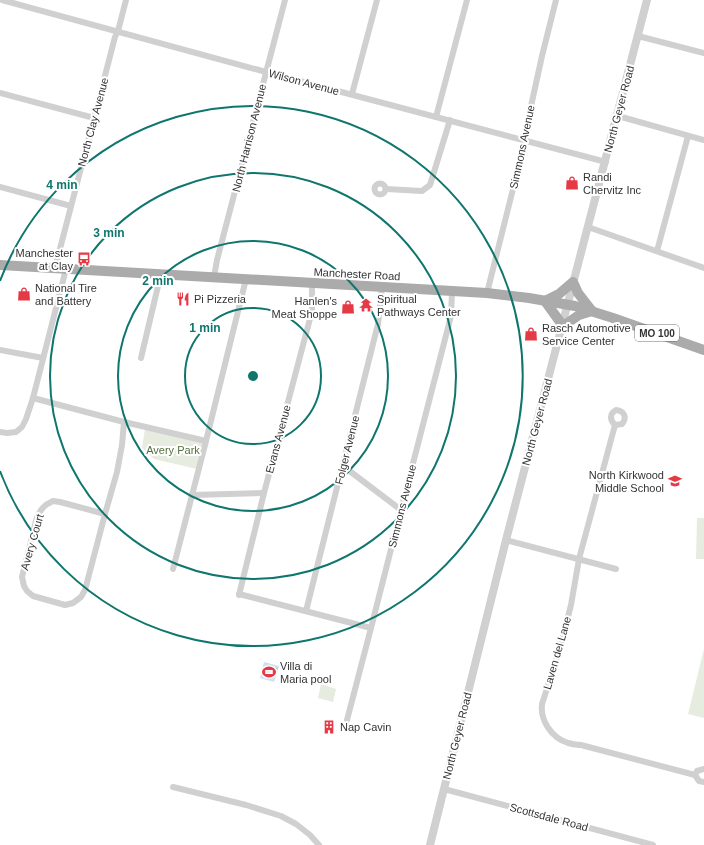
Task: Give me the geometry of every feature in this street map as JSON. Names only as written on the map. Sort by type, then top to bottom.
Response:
[{"type":"main road","name":"Manchester Road","points":[[0,265],[487,293],[545,300],[592,311],[703,347]]},
{"type":"main road","points":[[573,282],[578,293],[592,311],[579,315],[562,326],[545,300],[559,294],[573,282]]},
{"type":"street","name":"Wilson Avenue","points":[[2,0],[606,162]]},
{"type":"street","name":"North Clay Avenue","points":[[55,268],[126,0]]},
{"type":"street","name":"North Harrison Avenue","points":[[214,277],[217,260],[285,0]]},
{"type":"street","points":[[352,94],[377,0]]},
{"type":"street","points":[[436,117],[467,0]]},
{"type":"street","name":"Simmons Avenue","points":[[487,293],[525,141],[526,129],[542,56],[556,0]]},
{"type":"street","name":"North Geyer Road","points":[[430,845],[506,540],[648,0]]},
{"type":"street","points":[[638,36],[704,53]]},
{"type":"street","points":[[0,93],[94,118]]},
{"type":"street","points":[[618,116],[704,140]]},
{"type":"street","points":[[386,189],[422,191],[430,185],[450,120]]},
{"type":"street","points":[[657,251],[688,136]]},
{"type":"street","points":[[0,187],[71,206]]},
{"type":"street","points":[[588,227],[704,268]]},
{"type":"street","points":[[0,432],[16,432],[22,427],[26,419],[33,398],[66,269]]},
{"type":"street","points":[[141,358],[158,286],[158,274]]},
{"type":"street","points":[[173,569],[246,279]]},
{"type":"street","name":"Evans Avenue","points":[[306,611],[239,594],[312,311],[312,283]]},
{"type":"street","name":"Folger Avenue","points":[[306,611],[378,324],[382,287]]},
{"type":"street","name":"Simmons Avenue","points":[[347,720],[451,316],[452,292]]},
{"type":"street","points":[[0,350],[43,358]]},
{"type":"street","points":[[33,398],[124,422],[206,441]]},
{"type":"street","name":"Avery Court","points":[[105,514],[53,501],[47,503],[41,509],[37,517],[22,577],[27,592],[33,596],[65,605],[73,603],[81,597],[85,590],[117,472],[122,445],[124,422]]},
{"type":"street","name":"Laven del Lane","points":[[615,426],[579,560],[561,645],[541,710],[550,732],[568,743],[581,745],[695,775],[699,781],[704,782]]},
{"type":"street","points":[[343,466],[401,510]]},
{"type":"street","points":[[192,495],[264,493]]},
{"type":"street","points":[[506,540],[616,569]]},
{"type":"street","points":[[306,611],[371,628]]},
{"type":"street","points":[[695,775],[698,771],[704,769]]},
{"type":"street","points":[[173,787],[246,805],[281,816],[296,824],[310,835],[319,845]]},
{"type":"street","name":"Scottsdale Road","points":[[444,789],[653,845]]},
{"type":"green space","name":"Avery Park","points":[[145,429],[204,443],[197,469],[154,459],[142,448]]},
{"type":"green space","points":[[697,518],[704,518],[704,559],[696,559]]},
{"type":"green space","points":[[704,649],[704,718],[688,714]]},
{"type":"green space","points":[[321,684],[336,689],[333,702],[318,698]]},
{"type":"water","name":"Villa di Maria pool","points":[[264,662],[279,666],[274,682],[260,678]]},
{"type":"place","name":"Randi Chervitz Inc","points":[[572,183]]},
{"type":"place","name":"Manchester at Clay","points":[[84,259]]},
{"type":"place","name":"National Tire and Battery","points":[[24,294]]},
{"type":"place","name":"Pi Pizzeria","points":[[183,299]]},
{"type":"place","name":"Spiritual Pathways Center","points":[[366,305]]},
{"type":"place","name":"Hanlen's Meat Shoppe","points":[[348,307]]},
{"type":"place","name":"Rasch Automotive Service Center","points":[[531,334]]},
{"type":"place","name":"North Kirkwood Middle School","points":[[675,481]]},
{"type":"place","name":"Villa di Maria pool","points":[[269,672]]},
{"type":"place","name":"Nap Cavin","points":[[329,727]]}]
